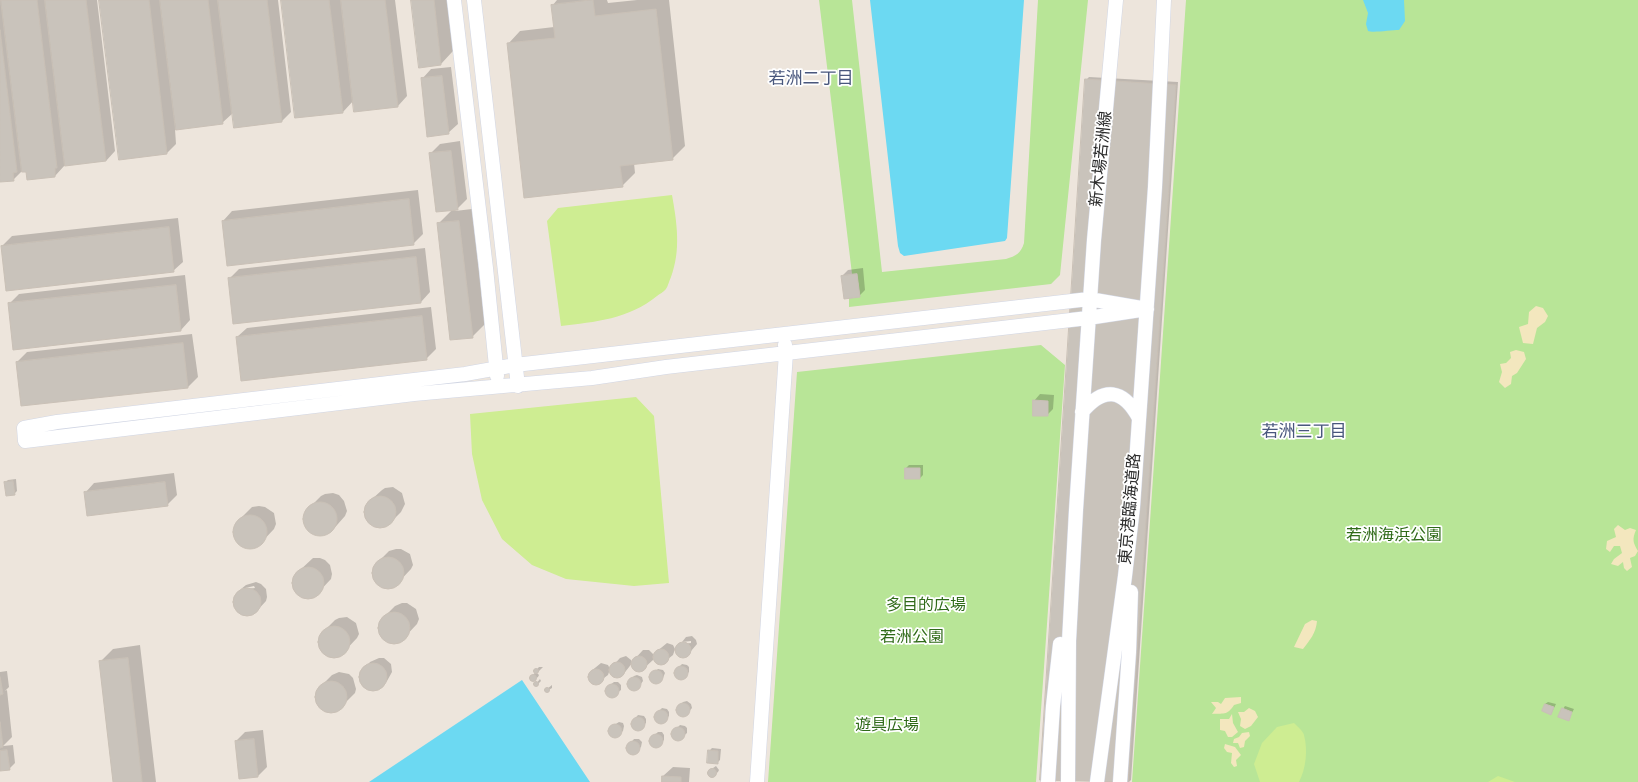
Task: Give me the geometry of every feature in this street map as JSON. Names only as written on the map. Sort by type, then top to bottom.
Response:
[{"type":"street","points":[[454,0],[486,268],[498,386]]},
{"type":"street","points":[[474,0],[518,386]]},
{"type":"street","name":"新木場若洲線","points":[[1088,318],[1116,0]]},
{"type":"street","points":[[1147,309],[1155,187],[1164,0]]},
{"type":"street","points":[[1089,299],[1147,309],[1088,318],[786,353],[592,378],[518,386],[498,386],[414,394],[26,440],[24,428],[57,422],[465,374],[496,368],[1089,299]]},
{"type":"street","name":"東京港臨海道路","points":[[1097,782],[1133,507],[1147,309]]},
{"type":"street","points":[[1068,782],[1068,641],[1088,318]]},
{"type":"street","points":[[757,782],[786,353],[783,334]]},
{"type":"street","points":[[1082,412],[1097,398],[1106,395],[1116,395],[1125,398],[1139,418]]},
{"type":"street","points":[[1120,782],[1130,652],[1133,507]]},
{"type":"street","points":[[1048,782],[1054,706],[1076,510]]},
{"type":"green space","points":[[819,0],[852,0],[882,272],[1006,259],[1020,252],[1024,243],[1038,0],[1088,0],[1060,275],[1051,284],[849,307],[849,298],[860,297],[857,274],[852,274]]},
{"type":"green space","name":"若洲海浜公園","points":[[1186,0],[1638,0],[1638,782],[1132,782]]},
{"type":"green space","points":[[672,195],[677,226],[677,247],[674,267],[665,290],[646,304],[623,315],[599,321],[561,326],[547,221],[558,208]]},
{"type":"green space","name":"若洲公園","points":[[1041,345],[1065,365],[1036,782],[768,782],[797,372]]},
{"type":"green space","points":[[636,397],[654,416],[669,583],[634,586],[566,579],[532,565],[502,539],[482,500],[472,454],[470,414]]},
{"type":"green space","points":[[1294,723],[1303,734],[1306,747],[1305,765],[1299,782],[1260,782],[1254,764],[1262,743],[1277,727]]},
{"type":"green space","points":[[1498,776],[1515,782],[1488,782]]},
{"type":"sand","points":[[1536,306],[1543,308],[1548,316],[1545,322],[1537,328],[1533,344],[1523,343],[1519,327],[1528,324],[1529,312]]},
{"type":"sand","points":[[1516,350],[1524,352],[1526,359],[1517,373],[1512,376],[1511,384],[1505,388],[1499,382],[1502,372],[1500,364],[1506,363],[1511,358],[1510,352]]},
{"type":"sand","points":[[1618,525],[1625,530],[1630,528],[1636,530],[1634,541],[1638,551],[1635,556],[1630,558],[1632,567],[1627,571],[1624,568],[1623,562],[1618,566],[1611,564],[1614,559],[1622,553],[1620,546],[1614,546],[1610,552],[1606,549],[1607,541],[1616,537],[1614,529]]},
{"type":"sand","points":[[1312,620],[1317,621],[1314,633],[1310,639],[1303,649],[1294,647],[1305,624]]},
{"type":"sand","points":[[1241,697],[1241,703],[1234,705],[1229,711],[1222,714],[1212,714],[1216,708],[1211,702],[1218,702],[1221,704],[1225,698]]},
{"type":"sand","points":[[1249,708],[1255,711],[1258,717],[1251,726],[1245,729],[1240,726],[1241,719],[1238,712],[1244,712]]},
{"type":"sand","points":[[1232,714],[1233,723],[1238,732],[1232,737],[1228,737],[1225,731],[1220,730],[1220,719],[1229,719]]},
{"type":"sand","points":[[1249,732],[1250,736],[1245,741],[1244,747],[1240,748],[1238,743],[1233,743],[1234,739],[1239,737],[1242,733]]},
{"type":"sand","points":[[1225,744],[1235,747],[1241,755],[1236,760],[1237,766],[1234,767],[1231,763],[1232,753],[1227,752],[1224,748]]},
{"type":"water","points":[[870,0],[1024,0],[1007,238],[1005,241],[904,256],[900,253]]},
{"type":"water","points":[[1363,0],[1404,0],[1405,21],[1399,30],[1378,32],[1368,31],[1366,24],[1368,13]]},
{"type":"water","points":[[522,680],[590,782],[369,782]]},
{"type":"building","points":[[1,0],[37,0],[57,168],[55,168],[55,177],[27,180],[26,172],[22,172]]},
{"type":"building","points":[[45,0],[86,0],[106,161],[65,166]]},
{"type":"building","points":[[99,0],[149,0],[167,154],[119,160]]},
{"type":"building","points":[[160,0],[208,0],[223,124],[176,130]]},
{"type":"building","points":[[218,0],[267,0],[282,122],[234,128]]},
{"type":"building","points":[[281,0],[329,0],[343,113],[295,118]]},
{"type":"building","points":[[341,0],[385,0],[398,107],[354,112]]},
{"type":"building","points":[[411,0],[434,0],[441,65],[419,68]]},
{"type":"building","points":[[593,0],[595,16],[656,9],[673,160],[620,166],[623,187],[524,198],[507,43],[555,38],[551,5]]},
{"type":"building","points":[[0,30],[17,172],[13,173],[14,181],[0,182]]},
{"type":"building","points":[[442,76],[449,134],[427,137],[421,78]]},
{"type":"building","points":[[1085,79],[1176,85],[1128,782],[1040,780]]},
{"type":"building","points":[[451,151],[458,210],[436,212],[429,153]]},
{"type":"building","points":[[409,199],[414,245],[227,266],[222,221]]},
{"type":"building","points":[[459,221],[473,338],[450,340],[437,223]]},
{"type":"building","points":[[169,227],[174,272],[6,291],[1,246]]},
{"type":"building","points":[[416,257],[421,303],[233,324],[228,278]]},
{"type":"building","points":[[857,274],[860,297],[844,299],[841,276]]},
{"type":"building","points":[[176,285],[181,331],[13,350],[8,303]]},
{"type":"building","points":[[422,316],[427,360],[241,381],[236,337]]},
{"type":"building","points":[[183,343],[188,388],[21,406],[16,362]]},
{"type":"building","points":[[1033,400],[1048,401],[1048,416],[1033,416]]},
{"type":"building","points":[[905,468],[920,468],[920,479],[905,479]]},
{"type":"building","points":[[13,481],[15,495],[6,496],[4,482]]},
{"type":"building","points":[[165,482],[168,506],[87,516],[84,492]]},
{"type":"building","points":[[380,496],[389,499],[393,503],[396,512],[393,521],[389,525],[380,528],[371,525],[367,521],[364,512],[367,503],[371,499]]},
{"type":"building","points":[[317,502],[323,502],[327,503],[334,509],[337,519],[336,526],[330,533],[323,536],[317,536],[313,535],[306,529],[303,522],[303,516],[304,512],[310,505]]},
{"type":"building","points":[[247,515],[253,515],[257,516],[264,522],[267,532],[266,539],[260,546],[253,549],[247,549],[243,548],[236,542],[233,535],[233,529],[234,525],[240,518]]},
{"type":"building","points":[[388,557],[399,562],[404,573],[399,584],[388,589],[377,584],[372,573],[377,562]]},
{"type":"building","points":[[308,567],[319,572],[324,583],[319,594],[308,599],[297,594],[292,583],[297,572]]},
{"type":"building","points":[[247,588],[253,589],[257,592],[260,596],[260,608],[257,612],[253,615],[247,616],[241,615],[237,612],[234,608],[233,602],[234,596],[237,592],[241,589]]},
{"type":"building","points":[[394,612],[405,617],[410,628],[405,639],[394,644],[383,639],[378,628],[383,617]]},
{"type":"building","points":[[334,626],[345,631],[350,642],[345,653],[334,658],[323,653],[318,642],[323,631]]},
{"type":"building","points":[[680,642],[686,642],[691,647],[689,656],[686,658],[680,658],[675,653],[675,647]]},
{"type":"building","points":[[658,649],[664,649],[669,654],[667,663],[664,665],[658,665],[653,660],[653,654]]},
{"type":"building","points":[[636,656],[642,656],[647,661],[645,670],[642,672],[636,672],[631,667],[631,661]]},
{"type":"building","points":[[128,658],[142,782],[113,782],[99,661]]},
{"type":"building","points":[[614,662],[620,662],[625,667],[623,676],[620,678],[614,678],[609,673],[609,667]]},
{"type":"building","points":[[373,663],[383,667],[387,677],[383,687],[373,691],[363,687],[359,677],[363,667]]},
{"type":"building","points":[[681,666],[686,668],[688,673],[686,678],[681,680],[676,678],[674,673],[676,668]]},
{"type":"building","points":[[536,668],[539,671],[536,674],[533,671]]},
{"type":"building","points":[[593,669],[599,669],[604,674],[602,683],[599,685],[593,685],[588,680],[588,674]]},
{"type":"building","points":[[656,670],[661,672],[663,677],[661,682],[656,684],[651,682],[649,677],[651,672]]},
{"type":"building","points":[[533,674],[536,675],[536,681],[533,682],[530,681],[529,678],[530,675]]},
{"type":"building","points":[[0,677],[3,694],[0,695]]},
{"type":"building","points":[[634,677],[639,679],[641,684],[639,689],[634,691],[629,689],[627,684],[629,679]]},
{"type":"building","points":[[331,681],[342,686],[347,697],[342,708],[331,713],[320,708],[315,697],[320,686]]},
{"type":"building","points":[[536,681],[539,684],[536,687],[533,684]]},
{"type":"building","points":[[612,684],[617,686],[619,691],[617,696],[612,698],[607,696],[605,691],[607,686]]},
{"type":"building","points":[[545,688],[549,688],[549,692],[545,692]]},
{"type":"building","points":[[683,703],[688,705],[690,710],[688,715],[683,717],[678,715],[676,710],[678,705]]},
{"type":"building","points":[[1545,704],[1554,707],[1551,715],[1542,711]]},
{"type":"building","points":[[1562,708],[1572,712],[1569,721],[1558,717]]},
{"type":"building","points":[[661,710],[666,712],[668,717],[666,722],[661,724],[656,722],[654,717],[656,712]]},
{"type":"building","points":[[638,717],[643,719],[645,724],[643,729],[638,731],[633,729],[631,724],[633,719]]},
{"type":"building","points":[[0,722],[3,747],[0,748]]},
{"type":"building","points":[[615,724],[620,726],[622,731],[620,736],[615,738],[610,736],[608,731],[610,726]]},
{"type":"building","points":[[678,727],[683,729],[685,734],[683,739],[678,741],[673,739],[671,734],[673,729]]},
{"type":"building","points":[[656,734],[661,736],[663,741],[661,746],[656,748],[651,746],[649,741],[651,736]]},
{"type":"building","points":[[254,739],[258,777],[239,779],[235,741]]},
{"type":"building","points":[[633,741],[638,743],[640,748],[638,753],[633,755],[628,753],[626,748],[628,743]]},
{"type":"building","points":[[7,750],[10,770],[0,771],[0,751]]},
{"type":"building","points":[[708,750],[718,751],[718,764],[707,763]]},
{"type":"building","points":[[710,769],[714,769],[716,773],[714,777],[710,777],[708,775],[708,771]]},
{"type":"building","points":[[662,776],[681,777],[681,782],[662,782]]},
{"type":"district","name":"若洲二丁目","points":[[811,80]]},
{"type":"district","name":"若洲三丁目","points":[[1304,433]]},
{"type":"park label","name":"多目的広場","points":[[926,606]]},
{"type":"park label","name":"遊具広場","points":[[887,726]]}]
